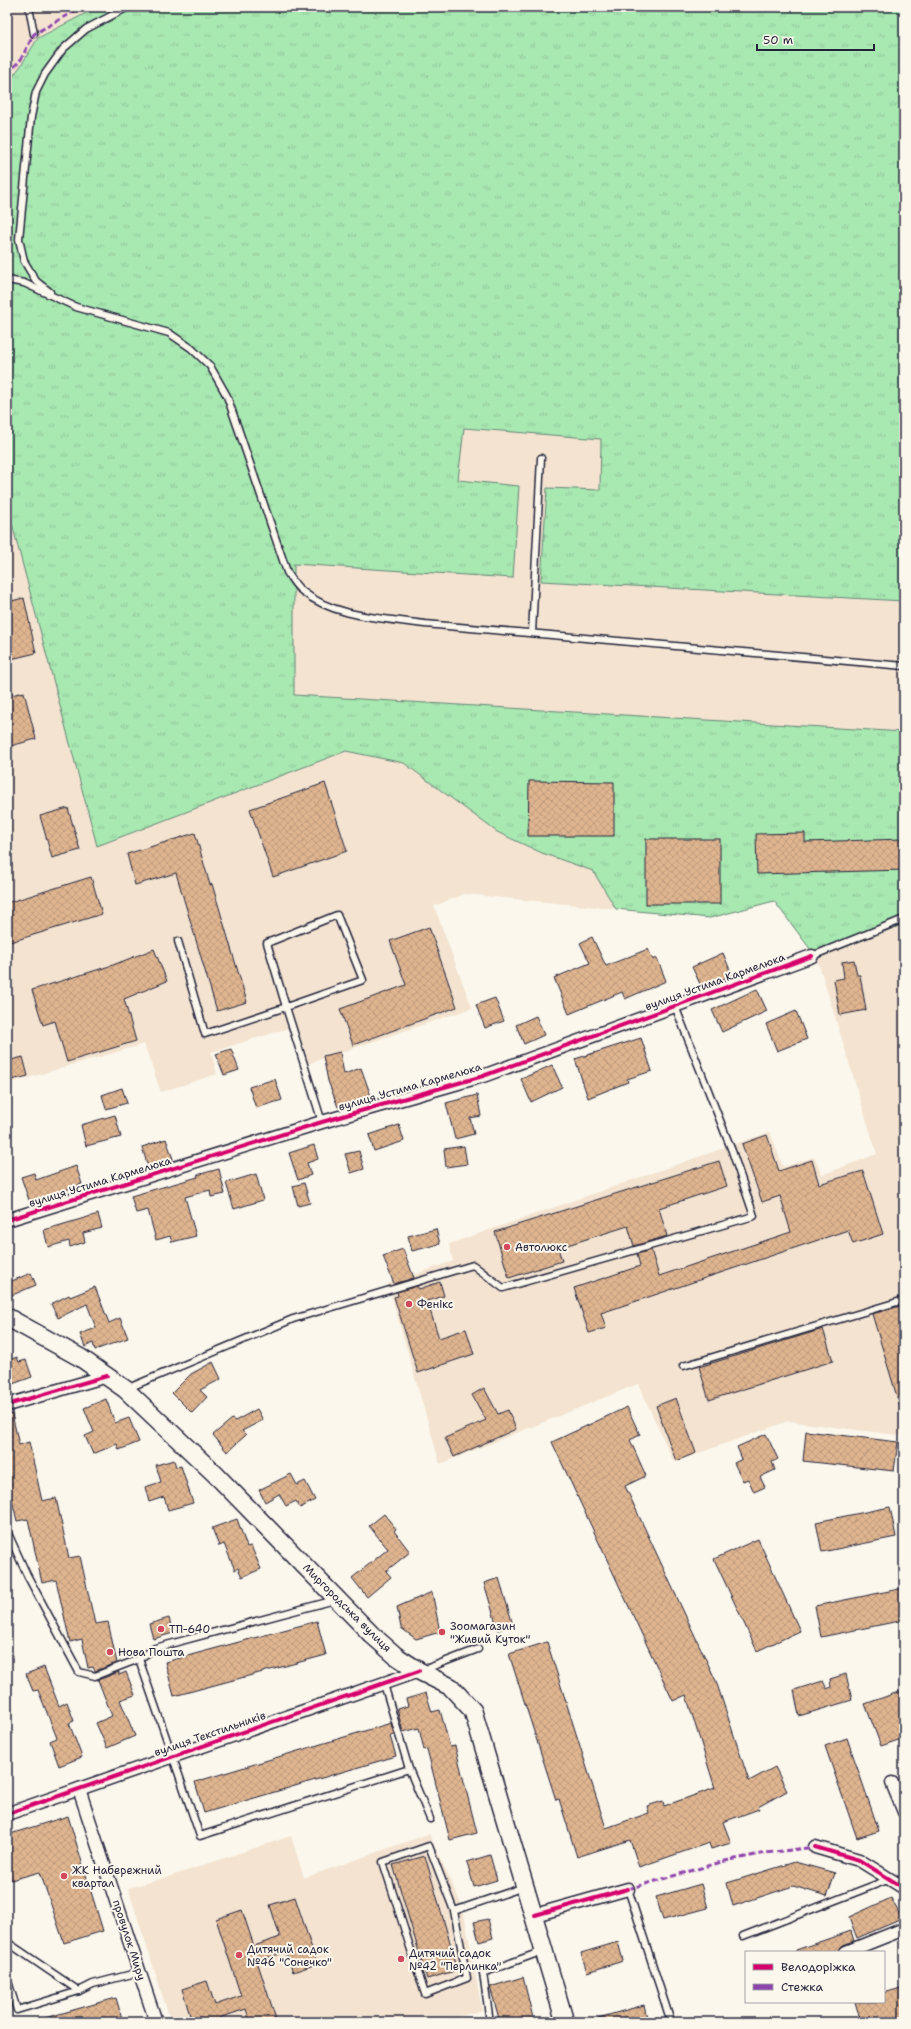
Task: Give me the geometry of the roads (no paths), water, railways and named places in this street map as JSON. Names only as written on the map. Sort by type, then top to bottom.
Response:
[{"type":"main road","name":"Миргородська вулиця","points":[[7,1317],[81,1358],[126,1389],[215,1474],[372,1635],[396,1656],[420,1671],[451,1687],[473,1711],[535,1916],[565,2022]]},
{"type":"street","name":"вулиця Устима Кармелюка","points":[[7,1220],[322,1122],[484,1076],[812,956]]},
{"type":"street","points":[[7,1405],[107,1376]]},
{"type":"street","name":"вулиця Текстильників","points":[[7,1814],[420,1671]]},
{"type":"street","points":[[892,1783],[904,1812]]},
{"type":"street","name":"провулок Миру","points":[[79,1789],[156,2022]]},
{"type":"street","points":[[815,1847],[859,1860],[904,1888]]},
{"type":"street","points":[[535,1916],[628,1889]]},
{"type":"street","points":[[849,1951],[904,1929]]},
{"type":"lane","points":[[29,7],[34,34]]},
{"type":"lane","points":[[57,298],[36,281],[24,261],[19,239],[31,117],[36,92],[45,74],[63,49],[86,29],[128,7]]},
{"type":"lane","points":[[7,280],[24,283],[76,307],[169,333],[191,348],[210,366],[227,396],[287,572],[300,590],[318,602],[356,614],[425,624],[904,666]]},
{"type":"lane","points":[[532,633],[541,458]]},
{"type":"lane","points":[[178,941],[206,1034],[286,1006],[363,980],[337,915],[267,943],[286,1006],[322,1122]]},
{"type":"lane","points":[[812,956],[904,919]]},
{"type":"lane","points":[[126,1389],[293,1319],[473,1265],[503,1288],[754,1216],[732,1151],[675,1006]]},
{"type":"lane","points":[[683,1366],[904,1300]]},
{"type":"lane","points":[[7,1531],[27,1575],[79,1672],[95,1676],[139,1659],[155,1648],[337,1600]]},
{"type":"lane","points":[[420,1671],[478,1649]]},
{"type":"lane","points":[[139,1659],[171,1757],[200,1836],[409,1769]]},
{"type":"lane","points":[[384,1684],[409,1769],[430,1819]]},
{"type":"lane","points":[[429,1846],[454,1912],[467,1978],[425,1994],[383,1862],[429,1846]]},
{"type":"lane","points":[[743,1936],[890,1879]]},
{"type":"lane","points":[[454,1912],[526,1886]]},
{"type":"lane","points":[[628,1889],[671,2022]]},
{"type":"lane","points":[[7,1942],[79,1991]]},
{"type":"lane","points":[[490,2022],[483,1973],[545,1951]]},
{"type":"lane","points":[[7,1978],[17,2010],[79,1991],[94,1984],[140,1972]]},
{"type":"place","name":"Автолюкс","points":[[507,1247]]},
{"type":"place","name":"Фенікс","points":[[409,1304]]},
{"type":"place","name":"ТП-640","points":[[161,1629]]},
{"type":"place","name":"Зоомагазин \"Живий Куток\"","points":[[442,1632]]},
{"type":"place","name":"Нова Пошта","points":[[110,1652]]},
{"type":"place","name":"ЖК Набережний квартал","points":[[64,1876]]},
{"type":"place","name":"Дитячий садок №46 \"Сонечко\"","points":[[239,1955]]},
{"type":"place","name":"Дитячий садок №42 \"Перлинка\"","points":[[401,1959]]}]
